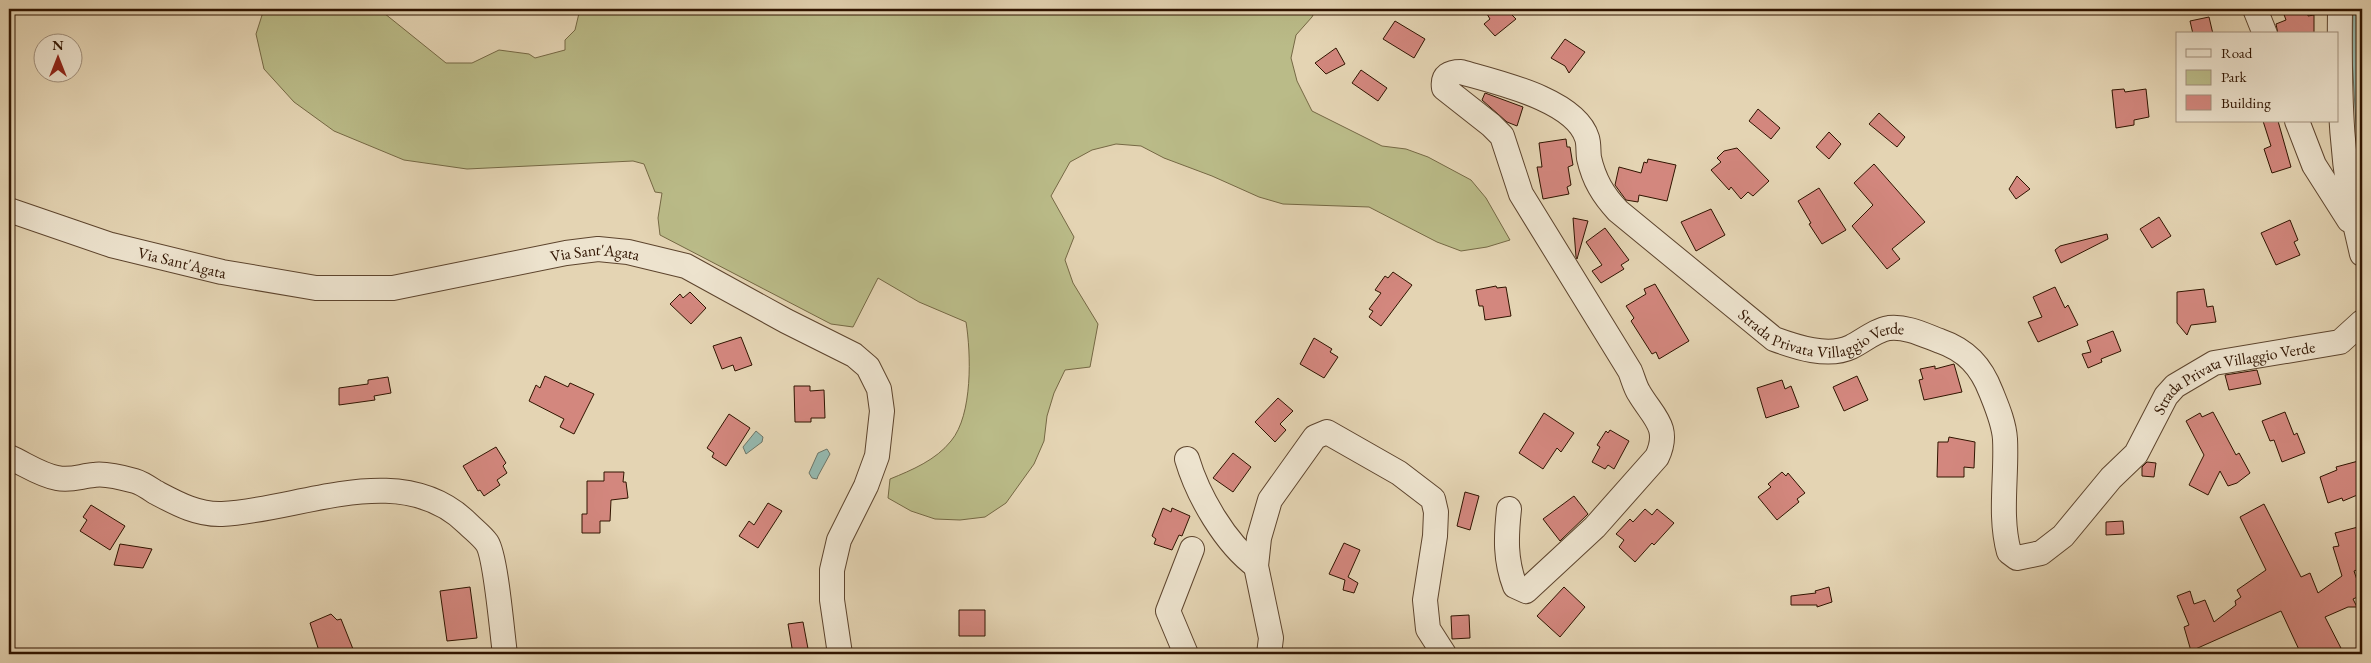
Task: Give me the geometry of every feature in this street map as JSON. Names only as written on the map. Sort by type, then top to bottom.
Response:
[{"type":"street","points":[[2255,9],[2263,32]]},
{"type":"street","points":[[2340,9],[2339,101],[2345,172],[2359,243]]},
{"type":"street","name":"Strada Privata Villaggio Verde","points":[[1509,510],[1505,542],[1512,578],[1515,586],[1526,591],[1595,527],[1657,457],[1661,448],[1661,425],[1638,392],[1630,371],[1521,194],[1502,136],[1444,88],[1443,81],[1446,76],[1453,72],[1461,72],[1519,89],[1572,117],[1587,138],[1594,178],[1601,192],[1618,211],[1774,339],[1796,347],[1833,351],[1849,348],[1886,329],[1897,328],[1914,331],[1953,346],[1974,360],[1985,376],[2000,416],[2004,437],[2004,524],[2009,552],[2017,558],[2041,553],[2064,536],[2111,478],[2136,454],[2166,396],[2175,386],[2214,363],[2340,342],[2362,322]]},
{"type":"street","points":[[2297,122],[2314,165],[2359,243]]},
{"type":"street","name":"Via Sant'Agata","points":[[9,210],[111,245],[222,272],[316,288],[393,288],[566,253],[598,249],[628,252],[686,266],[786,321],[854,355],[868,367],[879,389],[882,411],[877,456],[866,486],[839,540],[832,570],[832,600],[840,654]]},
{"type":"street","points":[[1269,654],[1270,638],[1256,566],[1259,538],[1270,500],[1315,437],[1327,432],[1398,473],[1433,500],[1436,512],[1435,536],[1425,600],[1428,629],[1444,654]]},
{"type":"street","points":[[9,457],[56,478],[74,479],[96,474],[136,481],[172,501],[195,511],[208,514],[262,509],[371,491],[412,493],[436,501],[460,516],[487,543],[493,567],[504,654]]},
{"type":"street","points":[[1187,459],[1194,483],[1224,533],[1239,553],[1256,566]]},
{"type":"street","points":[[1186,654],[1168,611],[1192,549]]},
{"type":"green space","points":[[264,9],[379,9],[446,63],[472,63],[499,50],[529,54],[535,58],[565,50],[565,40],[575,30],[580,9],[1316,9],[1312,17],[1296,35],[1291,58],[1297,81],[1312,111],[1382,146],[1406,149],[1428,157],[1471,180],[1486,198],[1510,240],[1487,247],[1461,251],[1437,242],[1369,207],[1283,204],[1259,197],[1212,176],[1164,158],[1141,146],[1116,144],[1092,150],[1070,162],[1051,196],[1074,237],[1065,260],[1073,283],[1098,324],[1090,367],[1065,370],[1054,393],[1047,416],[1044,441],[1034,464],[1006,503],[985,517],[960,520],[935,519],[911,511],[888,498],[890,479],[915,468],[938,454],[951,441],[958,430],[967,400],[969,383],[969,350],[966,322],[919,302],[878,278],[853,327],[831,324],[660,235],[658,218],[662,193],[655,192],[644,164],[633,161],[467,169],[404,160],[334,131],[294,102],[264,69],[256,34]]},
{"type":"water","points":[[2353,9],[2362,9],[2362,191],[2359,175],[2352,57]]},
{"type":"water","points":[[756,431],[763,437],[762,442],[746,454],[743,447]]},
{"type":"water","points":[[827,449],[830,454],[817,479],[812,478],[809,473],[818,453]]},
{"type":"building","points":[[1484,9],[1506,9],[1516,19],[1495,36],[1484,24],[1490,19]]},
{"type":"building","points":[[2282,9],[2308,9],[2308,16],[2314,15],[2314,32],[2278,32],[2276,24],[2286,20]]},
{"type":"building","points":[[2209,17],[2213,32],[2193,32],[2190,21]]},
{"type":"building","points":[[1395,21],[1425,39],[1414,58],[1383,39]]},
{"type":"building","points":[[1565,39],[1585,52],[1569,73],[1565,66],[1551,58]]},
{"type":"building","points":[[1336,48],[1345,64],[1326,74],[1315,63]]},
{"type":"building","points":[[1361,70],[1387,88],[1378,101],[1352,83]]},
{"type":"building","points":[[2124,89],[2125,92],[2146,89],[2149,117],[2134,120],[2134,125],[2116,128],[2112,90]]},
{"type":"building","points":[[1485,93],[1523,107],[1517,126],[1507,122],[1482,100]]},
{"type":"building","points":[[1758,109],[1780,128],[1771,139],[1749,121]]},
{"type":"building","points":[[1879,113],[1905,137],[1897,147],[1869,124]]},
{"type":"building","points":[[2263,122],[2278,122],[2291,167],[2272,173],[2264,149],[2271,146]]},
{"type":"building","points":[[1829,132],[1841,144],[1829,159],[1816,147]]},
{"type":"building","points":[[1566,139],[1567,147],[1570,147],[1573,165],[1568,167],[1571,185],[1567,187],[1569,194],[1543,199],[1537,167],[1542,167],[1539,143]]},
{"type":"building","points":[[1737,148],[1769,181],[1753,196],[1748,192],[1741,199],[1731,187],[1729,190],[1711,170],[1721,162],[1717,158],[1724,151]]},
{"type":"building","points":[[1648,159],[1676,165],[1667,201],[1639,195],[1638,202],[1626,200],[1615,185],[1619,167],[1641,173],[1644,162],[1647,163]]},
{"type":"building","points":[[1874,164],[1925,222],[1892,249],[1900,259],[1887,269],[1852,226],[1873,205],[1854,183]]},
{"type":"building","points":[[2017,176],[2030,189],[2016,199],[2009,189]]},
{"type":"building","points":[[1819,188],[1846,230],[1822,244],[1809,224],[1811,223],[1798,201]]},
{"type":"building","points":[[1711,209],[1725,235],[1696,251],[1681,222]]},
{"type":"building","points":[[2159,217],[2171,236],[2152,248],[2140,229]]},
{"type":"building","points":[[1573,218],[1588,221],[1577,259],[1576,257]]},
{"type":"building","points":[[2290,220],[2298,240],[2294,242],[2300,255],[2276,265],[2261,233]]},
{"type":"building","points":[[1605,228],[1629,260],[1621,265],[1624,269],[1601,283],[1592,271],[1602,265],[1586,242]]},
{"type":"building","points":[[2107,234],[2108,239],[2061,263],[2055,250],[2060,246]]},
{"type":"building","points":[[1393,272],[1412,285],[1381,326],[1369,317],[1373,311],[1369,309],[1381,293],[1375,290],[1385,276],[1388,278]]},
{"type":"building","points":[[1655,284],[1689,341],[1659,359],[1656,352],[1652,354],[1631,321],[1634,318],[1626,306],[1646,294],[1644,289]]},
{"type":"building","points":[[1496,286],[1497,288],[1506,287],[1511,316],[1485,320],[1483,306],[1479,306],[1476,290]]},
{"type":"building","points":[[2055,287],[2065,308],[2068,305],[2078,325],[2038,342],[2028,322],[2042,317],[2033,297]]},
{"type":"building","points":[[2204,289],[2207,307],[2213,306],[2216,322],[2191,325],[2187,335],[2177,323],[2177,292]]},
{"type":"building","points":[[690,292],[706,308],[691,324],[670,304],[680,294],[683,298]]},
{"type":"building","points":[[2113,331],[2121,351],[2101,359],[2102,362],[2088,368],[2082,354],[2091,352],[2087,341]]},
{"type":"building","points":[[741,337],[752,365],[735,371],[733,365],[722,369],[713,346]]},
{"type":"building","points":[[1314,338],[1332,349],[1330,352],[1338,357],[1324,378],[1300,364]]},
{"type":"building","points":[[1954,364],[1962,392],[1924,400],[1919,380],[1923,379],[1920,369],[1935,366],[1935,369]]},
{"type":"building","points":[[2257,370],[2261,384],[2229,390],[2225,375]]},
{"type":"building","points":[[545,376],[568,387],[570,383],[594,394],[574,434],[560,427],[564,419],[529,401],[536,385],[540,388]]},
{"type":"building","points":[[1857,376],[1868,400],[1844,411],[1833,387]]},
{"type":"building","points":[[388,377],[391,393],[374,396],[375,400],[339,405],[339,388],[368,384],[368,380]]},
{"type":"building","points":[[1782,380],[1785,389],[1791,386],[1799,407],[1766,418],[1757,388]]},
{"type":"building","points":[[794,386],[810,386],[810,391],[824,390],[825,418],[811,418],[811,422],[795,422]]},
{"type":"building","points":[[1278,398],[1293,411],[1280,424],[1286,430],[1275,442],[1255,422]]},
{"type":"building","points":[[2213,412],[2236,455],[2239,453],[2250,473],[2237,483],[2228,486],[2220,471],[2208,495],[2189,485],[2204,455],[2186,421],[2200,413],[2202,417]]},
{"type":"building","points":[[2285,412],[2294,435],[2297,433],[2305,453],[2282,462],[2274,440],[2270,441],[2262,421]]},
{"type":"building","points":[[1544,413],[1574,433],[1561,452],[1557,448],[1543,469],[1519,453]]},
{"type":"building","points":[[729,414],[750,428],[726,466],[712,457],[714,453],[707,448]]},
{"type":"building","points":[[1610,430],[1629,441],[1614,469],[1608,465],[1605,469],[1592,462],[1600,447],[1597,445],[1606,431],[1608,433]]},
{"type":"building","points":[[1949,437],[1975,442],[1974,468],[1964,467],[1964,477],[1937,477],[1938,442],[1948,442]]},
{"type":"building","points":[[496,447],[506,463],[503,466],[507,473],[497,480],[500,485],[484,496],[480,490],[478,491],[463,466]]},
{"type":"building","points":[[1233,453],[1251,467],[1233,492],[1213,478]]},
{"type":"building","points":[[2362,460],[2362,493],[2343,501],[2342,498],[2328,503],[2320,477],[2337,470],[2336,467]]},
{"type":"building","points":[[2147,462],[2156,463],[2154,477],[2142,476],[2142,467]]},
{"type":"building","points":[[604,472],[624,472],[623,482],[626,482],[628,498],[611,500],[610,521],[600,521],[600,533],[582,533],[582,514],[587,514],[587,481],[604,481]]},
{"type":"building","points":[[1782,472],[1786,476],[1788,473],[1805,493],[1797,499],[1799,502],[1777,520],[1758,497],[1771,487],[1768,484]]},
{"type":"building","points":[[1465,492],[1479,496],[1470,530],[1457,526]]},
{"type":"building","points":[[1574,496],[1588,514],[1560,541],[1543,519]]},
{"type":"building","points":[[768,503],[782,511],[758,548],[739,536],[749,521],[754,525]]},
{"type":"building","points":[[2264,504],[2301,577],[2310,573],[2318,593],[2342,576],[2333,547],[2339,546],[2335,533],[2358,527],[2362,540],[2362,568],[2354,571],[2362,595],[2353,599],[2357,607],[2348,607],[2325,617],[2344,654],[2301,654],[2281,611],[2191,651],[2184,627],[2189,625],[2177,596],[2190,591],[2194,604],[2205,600],[2214,622],[2236,605],[2235,601],[2241,597],[2237,590],[2266,570],[2240,517]]},
{"type":"building","points":[[91,505],[125,526],[110,550],[80,531],[87,520],[83,517]]},
{"type":"building","points":[[1163,508],[1171,512],[1172,508],[1190,516],[1182,536],[1179,535],[1172,550],[1154,544],[1156,539],[1152,536]]},
{"type":"building","points":[[1645,509],[1652,515],[1657,509],[1674,523],[1635,562],[1619,547],[1624,540],[1616,534],[1630,519],[1633,522]]},
{"type":"building","points":[[2123,521],[2124,534],[2106,535],[2106,522]]},
{"type":"building","points":[[1344,543],[1360,550],[1348,577],[1358,583],[1354,593],[1343,590],[1345,580],[1329,574]]},
{"type":"building","points":[[120,544],[152,549],[143,568],[114,565]]},
{"type":"building","points":[[470,587],[477,638],[447,641],[440,591]]},
{"type":"building","points":[[1564,587],[1585,607],[1560,637],[1537,616]]},
{"type":"building","points":[[1829,587],[1832,602],[1817,607],[1817,605],[1791,605],[1791,596],[1816,593],[1815,591]]},
{"type":"building","points":[[959,610],[985,610],[985,636],[959,636]]},
{"type":"building","points":[[331,614],[337,620],[341,619],[355,654],[320,654],[310,623]]},
{"type":"building","points":[[1469,615],[1470,638],[1452,639],[1451,616]]},
{"type":"building","points":[[803,622],[809,654],[793,654],[788,624]]}]
